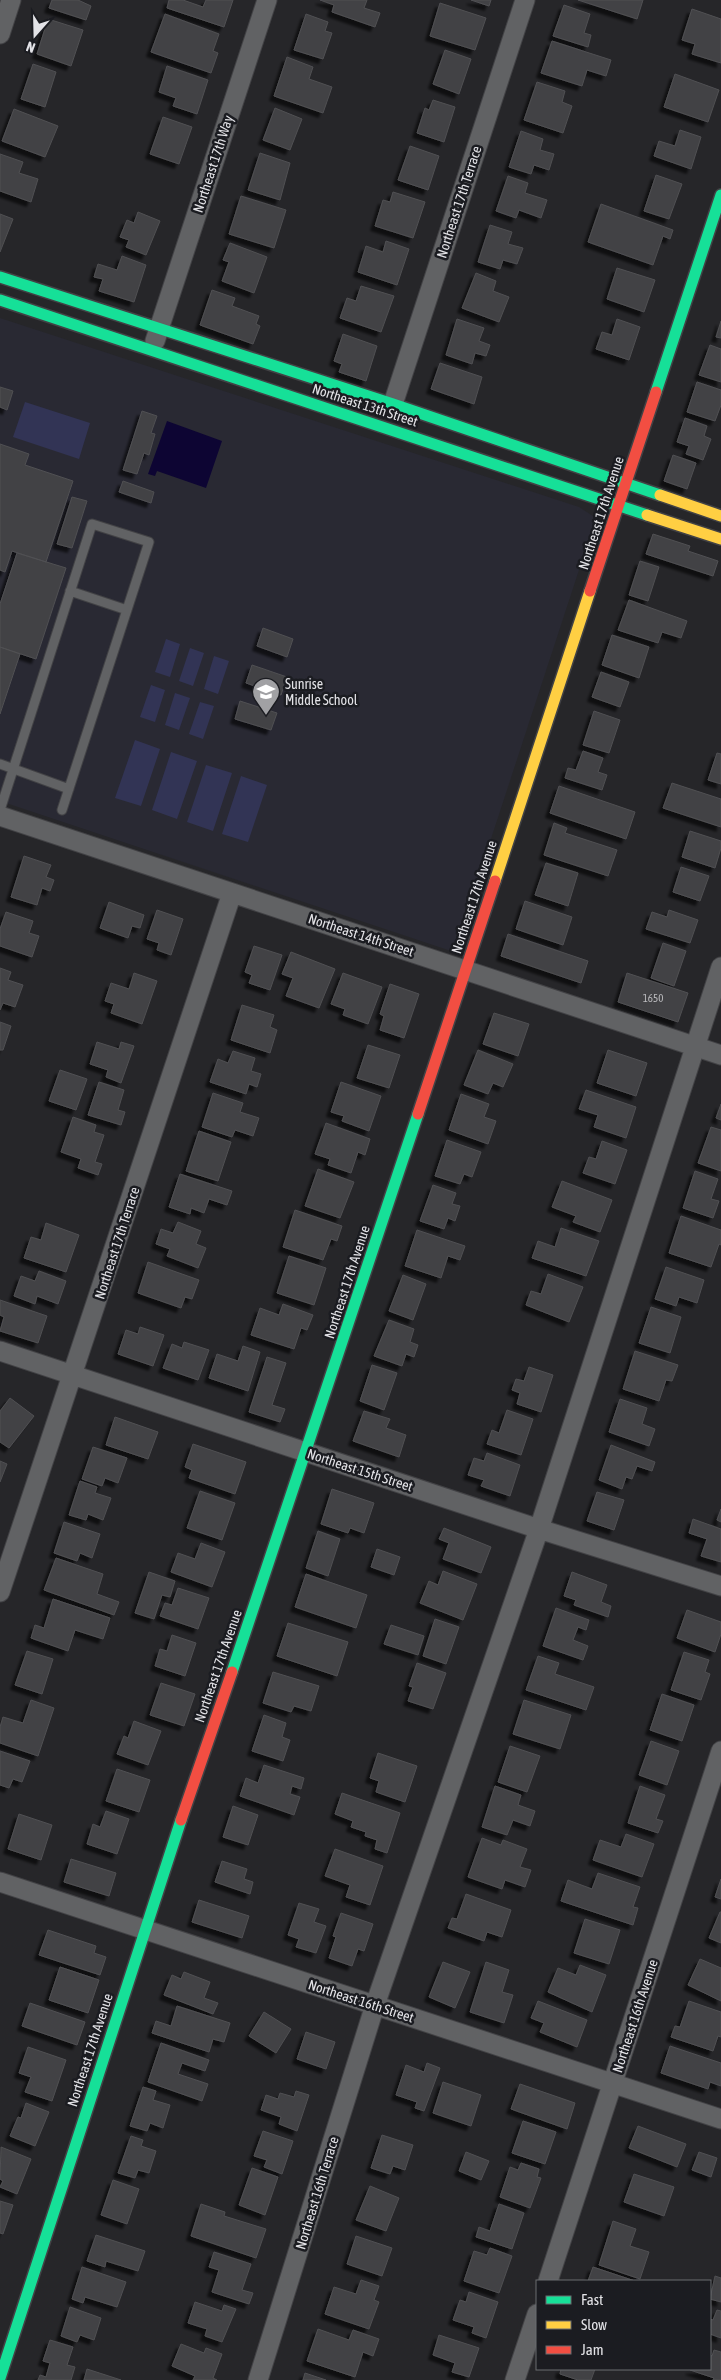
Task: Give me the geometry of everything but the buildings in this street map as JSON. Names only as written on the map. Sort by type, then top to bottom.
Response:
[{"type":"street","points":[[0,34],[11,0]]},
{"type":"street","name":"Northeast 17th Way","points":[[153,349],[267,0]]},
{"type":"street","name":"Northeast 17th Terrace","points":[[393,404],[525,0]]},
{"type":"street","name":"Northeast 17th Avenue","points":[[0,2378],[144,1930],[306,1452],[721,195]]},
{"type":"street","name":"Northeast 13th Street","points":[[0,277],[393,404],[721,516]]},
{"type":"street","name":"Northeast 13th Street","points":[[0,300],[153,349],[721,539]]},
{"type":"street","name":"Northeast 14th Street","points":[[0,816],[721,1055]]},
{"type":"street","name":"Northeast 17th Terrace","points":[[0,1592],[232,893]]},
{"type":"street","name":"Northeast 16th Terrace","points":[[258,2380],[376,2006],[539,1529],[721,967]]},
{"type":"street","name":"Northeast 15th Street","points":[[0,1351],[539,1529],[721,1586]]},
{"type":"street","name":"Northeast 16th Avenue","points":[[548,2280],[721,1751]]},
{"type":"street","name":"Northeast 16th Street","points":[[0,1882],[721,2119]]},
{"type":"street","points":[[516,2380],[536,2317]]},
{"type":"lane","points":[[0,810],[92,524],[149,542],[62,810]]},
{"type":"lane","points":[[70,591],[127,610]]},
{"type":"lane","points":[[0,764],[69,789]]},
{"type":"shaded area","name":"Sunrise Middle School","points":[[0,318],[579,507],[596,518],[454,952],[0,801]]},
{"type":"shaded area","points":[[25,402],[90,423],[79,459],[13,437]]},
{"type":"shaded area","points":[[167,421],[222,441],[206,488],[157,471],[155,476],[148,474]]},
{"type":"shaded area","points":[[166,639],[180,644],[170,677],[155,672]]},
{"type":"shaded area","points":[[190,648],[204,653],[193,686],[179,681]]},
{"type":"shaded area","points":[[214,656],[229,661],[218,694],[204,689]]},
{"type":"shaded area","points":[[151,685],[165,690],[155,722],[140,717]]},
{"type":"shaded area","points":[[175,693],[190,698],[179,730],[165,725]]},
{"type":"shaded area","points":[[200,702],[214,706],[203,739],[189,734]]},
{"type":"shaded area","points":[[135,740],[160,749],[141,806],[115,798]]},
{"type":"shaded area","points":[[171,752],[197,761],[177,819],[152,810]]},
{"type":"shaded area","points":[[206,765],[232,773],[213,831],[187,822]]},
{"type":"shaded area","points":[[241,776],[267,785],[248,842],[222,834]]},
{"type":"traffic: fast","points":[[656,392],[721,195]]},
{"type":"traffic: fast","points":[[0,277],[393,404],[660,495]]},
{"type":"traffic: fast","points":[[0,300],[647,515]]},
{"type":"traffic: fast","points":[[232,1672],[418,1114]]},
{"type":"traffic: fast","points":[[0,2378],[181,1820]]},
{"type":"traffic: slow","points":[[660,495],[721,516]]},
{"type":"traffic: slow","points":[[647,515],[721,539]]},
{"type":"traffic: slow","points":[[495,881],[590,591]]},
{"type":"traffic: jam","points":[[590,591],[656,392]]},
{"type":"traffic: jam","points":[[418,1114],[495,881]]},
{"type":"traffic: jam","points":[[181,1820],[232,1672]]},
{"type":"place","name":"Sunrise Middle School","points":[[266,716]]}]
